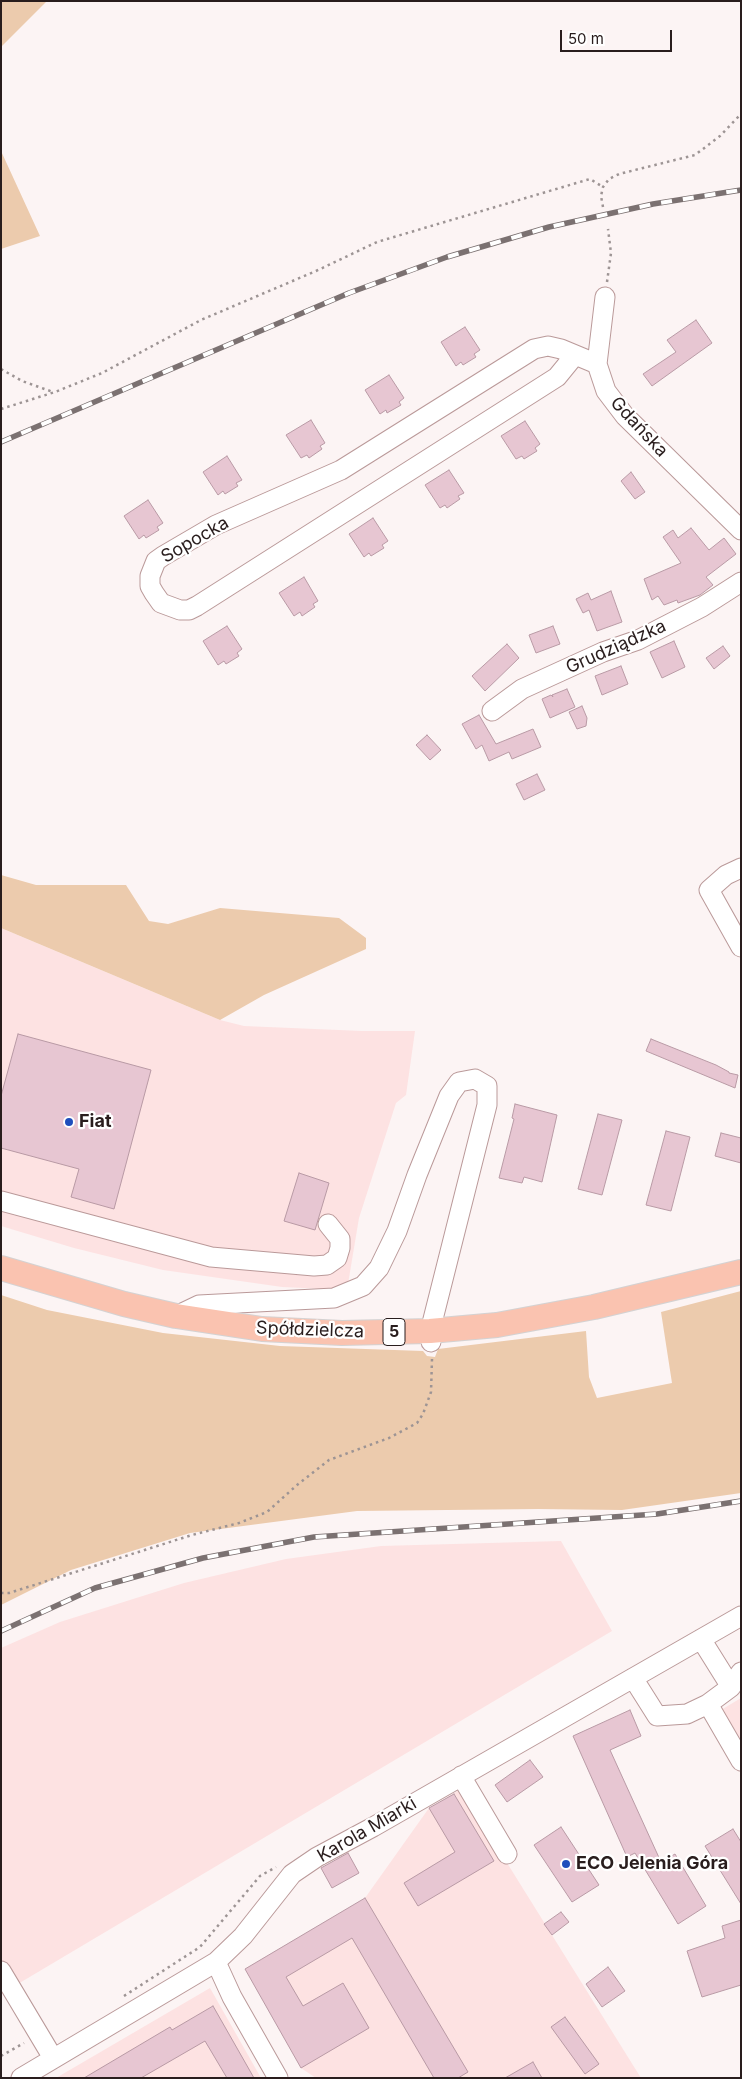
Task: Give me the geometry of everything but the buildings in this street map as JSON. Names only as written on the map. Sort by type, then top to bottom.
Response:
[{"type":"main road","name":"Spółdzielcza","points":[[1,1268],[124,1304],[176,1316],[230,1325],[292,1332],[430,1337],[556,1315],[741,1272]]},
{"type":"street","name":"Gdańska","points":[[605,297],[597,364],[606,391],[625,416],[741,530]]},
{"type":"street","name":"Sopocka","points":[[575,355],[570,364],[557,377],[198,606],[189,610],[180,610],[161,603],[154,594],[150,586],[150,576],[156,562],[216,525],[342,470],[534,349],[548,346],[561,349],[597,364]]},
{"type":"street","name":"Grudziądzka","points":[[492,711],[522,689],[603,652],[638,640],[702,607],[741,582]]},
{"type":"street","points":[[741,868],[726,875],[709,890],[741,948]]},
{"type":"street","points":[[176,1316],[199,1304],[334,1298],[363,1286],[380,1268],[397,1231],[416,1175],[449,1096],[459,1082],[475,1079],[487,1086],[487,1105],[430,1337]]},
{"type":"street","points":[[1,1201],[211,1257],[314,1266],[327,1265],[337,1258],[340,1239],[328,1224]]},
{"type":"street","name":"Karola Miarki","points":[[21,2078],[216,1962],[243,1936],[292,1874],[317,1857],[373,1827],[741,1616]]},
{"type":"street","points":[[633,1678],[657,1716],[687,1714],[708,1704],[736,1679],[701,1639]]},
{"type":"street","points":[[708,1704],[741,1761]]},
{"type":"street","points":[[461,1776],[507,1854]]},
{"type":"street","points":[[216,1962],[232,1996],[278,2078]]},
{"type":"street","points":[[1,1970],[53,2058]]},
{"type":"path","points":[[603,206],[601,196],[603,187],[609,179],[619,174],[695,155],[720,136],[741,114]]},
{"type":"path","points":[[1,409],[55,392],[102,373],[201,320],[316,271],[377,242],[590,179],[603,187]]},
{"type":"path","points":[[605,297],[611,253],[608,229]]},
{"type":"path","points":[[1,369],[22,381],[55,392]]},
{"type":"path","points":[[1,1593],[9,1593],[192,1535],[239,1523],[267,1512],[329,1460],[389,1438],[416,1423],[423,1414],[432,1392],[430,1337]]},
{"type":"path","points":[[1,2056],[24,2043]]},
{"type":"shaded area","points":[[1,1],[47,1],[1,47]]},
{"type":"shaded area","points":[[1,151],[40,236],[1,249]]},
{"type":"shaded area","points":[[1,875],[36,885],[126,885],[149,921],[168,924],[220,908],[339,918],[366,938],[366,949],[264,995],[220,1020],[1,928]]},
{"type":"shaded area","points":[[1,928],[220,1020],[244,1026],[362,1031],[415,1031],[406,1095],[396,1103],[359,1218],[347,1290],[282,1287],[163,1270],[74,1248],[1,1226]]},
{"type":"shaded area","points":[[741,1291],[741,1493],[622,1510],[357,1511],[190,1533],[71,1570],[1,1605],[1,1295],[47,1310],[163,1333],[280,1346],[423,1351],[427,1356],[435,1357],[438,1349],[586,1331],[589,1377],[597,1398],[672,1383],[661,1312]]},
{"type":"shaded area","points":[[561,1541],[612,1631],[1,1994],[1,1648],[60,1622],[184,1583],[286,1559],[381,1546]]},
{"type":"shaded area","points":[[741,1698],[741,1757],[716,1713]]},
{"type":"shaded area","points":[[461,1789],[641,2078],[316,2078],[301,2068],[245,1969],[365,1898],[429,1808]]},
{"type":"shaded area","points":[[210,1988],[261,2078],[56,2078]]},
{"type":"railway","points":[[1,442],[349,293],[447,257],[549,227],[653,204],[741,190]]},
{"type":"railway","points":[[1,1631],[95,1588],[203,1558],[314,1537],[657,1514],[741,1501]]},
{"type":"place","name":"Fiat","points":[[69,1122]]},
{"type":"place","name":"ECO Jelenia Góra","points":[[566,1864]]}]
